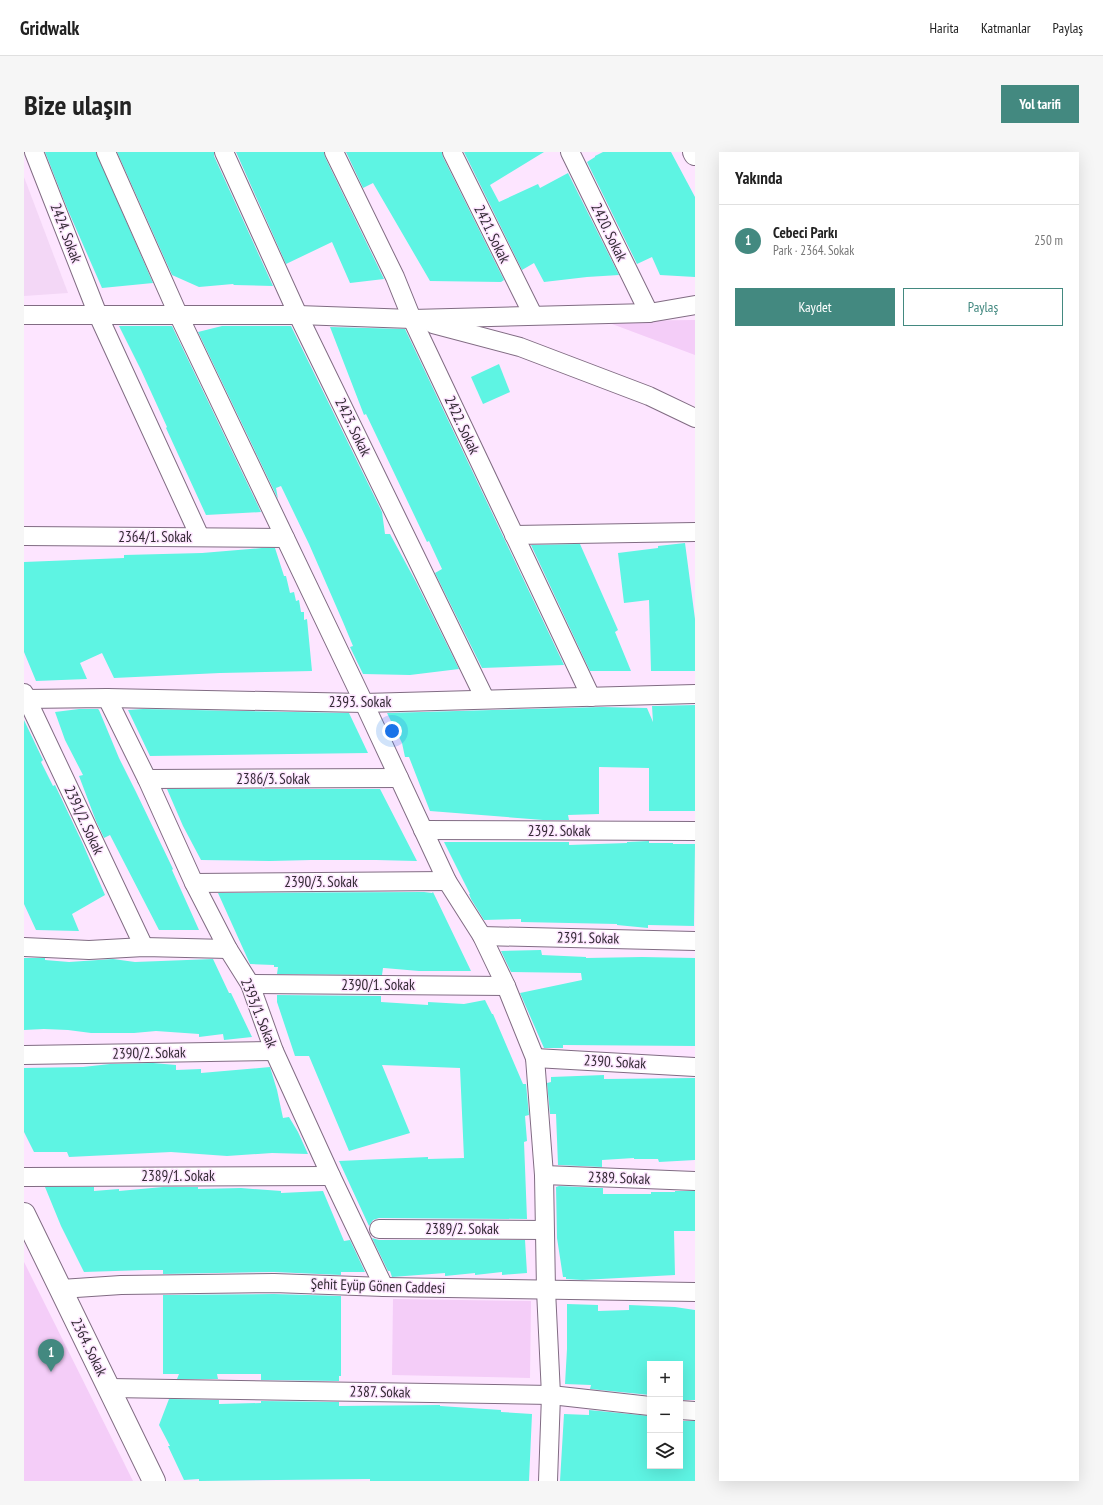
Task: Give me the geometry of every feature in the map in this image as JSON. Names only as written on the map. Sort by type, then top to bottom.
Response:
[{"type":"street","name":"2424. Sokak","points":[[34,152],[98,315],[200,537]]},
{"type":"street","points":[[106,152],[178,314],[364,702],[447,881],[482,936],[506,986],[534,1058],[544,1175],[544,1230],[551,1395],[548,1481]]},
{"type":"street","name":"2423. Sokak","points":[[224,152],[298,315],[485,700]]},
{"type":"street","name":"2422. Sokak","points":[[334,152],[395,277],[412,319],[591,697]]},
{"type":"street","name":"2421. Sokak","points":[[452,152],[533,315]]},
{"type":"street","name":"2420. Sokak","points":[[570,152],[649,312]]},
{"type":"street","points":[[24,315],[298,315],[412,319],[649,312],[695,305]]},
{"type":"street","points":[[412,319],[520,347],[649,396],[695,418]]},
{"type":"street","points":[[514,535],[695,532]]},
{"type":"street","name":"2364/1. Sokak","points":[[24,536],[285,538]]},
{"type":"street","name":"2393. Sokak","points":[[25,697],[364,702],[695,694]]},
{"type":"street","name":"2391/2. Sokak","points":[[25,697],[144,947]]},
{"type":"street","name":"2393/1. Sokak","points":[[107,698],[148,779],[194,883],[228,949],[250,984],[274,1051],[384,1287]]},
{"type":"street","name":"2386/3. Sokak","points":[[148,779],[399,778]]},
{"type":"street","name":"2392. Sokak","points":[[423,830],[695,831]]},
{"type":"street","name":"2390/3. Sokak","points":[[194,883],[447,881]]},
{"type":"street","name":"2391. Sokak","points":[[482,936],[695,941]]},
{"type":"street","points":[[25,945],[89,950],[144,947],[228,949]]},
{"type":"street","name":"2390/1. Sokak","points":[[250,984],[506,986]]},
{"type":"street","name":"2390/2. Sokak","points":[[24,1055],[274,1051]]},
{"type":"street","name":"2390. Sokak","points":[[534,1058],[695,1067]]},
{"type":"street","name":"2389. Sokak","points":[[544,1175],[695,1181]]},
{"type":"street","name":"2389/1. Sokak","points":[[24,1177],[331,1176]]},
{"type":"street","name":"2364. Sokak","points":[[24,1214],[154,1481]]},
{"type":"street","name":"2389/2. Sokak","points":[[379,1229],[544,1230]]},
{"type":"street","name":"Şehit Eyüp Gönen Caddesi","points":[[61,1289],[121,1284],[274,1283],[384,1287],[695,1292]]},
{"type":"street","name":"2387. Sokak","points":[[109,1388],[551,1395],[647,1406]]},
{"type":"street","points":[[683,1410],[695,1412]]},
{"type":"shaded area","points":[[24,177],[68,293],[24,296]]},
{"type":"shaded area","points":[[695,320],[695,355],[604,321]]},
{"type":"shaded area","points":[[24,1262],[133,1481],[24,1481]]},
{"type":"shaded area","points":[[393,1299],[531,1301],[530,1378],[392,1375]]},
{"type":"building","points":[[45,152],[96,152],[153,283],[102,288],[67,208]]},
{"type":"building","points":[[117,152],[214,152],[214,156],[273,286],[233,284],[199,287],[172,275]]},
{"type":"building","points":[[236,152],[324,152],[325,157],[384,279],[350,283],[332,242],[286,264]]},
{"type":"building","points":[[346,152],[442,152],[443,157],[504,280],[501,282],[430,281],[373,183],[363,188]]},
{"type":"building","points":[[464,152],[544,152],[490,185],[499,202],[538,184],[540,188],[568,173],[619,275],[544,282],[534,263],[522,270]]},
{"type":"building","points":[[603,152],[671,152],[695,197],[695,277],[660,275],[652,257],[637,264],[587,162]]},
{"type":"building","points":[[119,326],[172,326],[261,512],[206,515],[141,370]]},
{"type":"building","points":[[222,326],[291,326],[382,512],[385,534],[390,534],[416,582],[459,669],[410,675],[363,674],[350,647],[353,646],[309,544],[281,486],[276,488],[278,499],[198,332]]},
{"type":"building","points":[[330,327],[405,329],[564,665],[482,668],[435,573],[442,569],[429,541],[427,542],[366,414],[364,415]]},
{"type":"building","points":[[499,364],[510,392],[483,404],[471,377]]},
{"type":"building","points":[[685,543],[695,619],[695,671],[651,671],[649,600],[624,603],[618,553]]},
{"type":"building","points":[[580,544],[618,630],[615,632],[631,671],[590,671],[531,545]]},
{"type":"building","points":[[275,548],[284,576],[286,576],[290,593],[294,592],[296,601],[299,600],[301,612],[304,612],[304,620],[307,619],[312,671],[220,673],[114,678],[102,653],[80,663],[87,679],[36,681],[24,652],[24,562],[124,558],[124,555],[202,553]]},
{"type":"building","points":[[695,705],[695,811],[649,811],[649,768],[599,767],[599,814],[568,815],[569,820],[543,820],[430,811],[409,757],[405,757],[402,743],[387,713],[602,707],[647,708],[653,722],[652,706]]},
{"type":"building","points":[[79,709],[99,710],[119,758],[173,869],[172,870],[199,930],[159,930],[110,835],[104,838],[79,776],[83,775],[65,740],[55,712]]},
{"type":"building","points":[[143,709],[349,713],[368,753],[150,756],[128,710]]},
{"type":"building","points":[[24,720],[43,760],[41,762],[53,786],[55,785],[105,895],[72,914],[79,931],[36,930],[24,904]]},
{"type":"building","points":[[167,789],[380,789],[417,861],[201,860],[183,826]]},
{"type":"building","points":[[649,841],[649,843],[695,844],[694,926],[648,925],[648,928],[617,924],[521,922],[521,919],[484,920],[471,899],[470,894],[444,842],[569,842],[569,845]]},
{"type":"building","points":[[433,892],[471,971],[419,971],[383,968],[382,975],[277,974],[278,967],[274,967],[274,965],[250,964],[218,893]]},
{"type":"building","points":[[541,950],[542,955],[586,958],[695,958],[695,1046],[563,1045],[563,1048],[544,1048],[520,993],[582,980],[581,973],[511,972],[501,951]]},
{"type":"building","points":[[24,958],[45,958],[45,960],[69,962],[113,959],[135,962],[213,959],[252,1037],[224,1040],[223,1034],[199,1037],[199,1034],[156,1031],[134,1033],[91,1033],[68,1030],[24,1030]]},
{"type":"building","points":[[277,995],[381,996],[381,1002],[428,1005],[428,1002],[464,1004],[485,1000],[493,1014],[523,1084],[526,1084],[529,1115],[525,1116],[527,1141],[524,1142],[527,1219],[379,1218],[373,1220],[369,1226],[339,1161],[428,1157],[428,1159],[464,1158],[460,1068],[382,1065],[410,1133],[349,1151],[309,1056],[295,1056],[277,1002]]},
{"type":"building","points":[[153,1063],[176,1065],[176,1070],[201,1069],[201,1073],[270,1067],[283,1118],[289,1117],[308,1154],[272,1153],[227,1156],[171,1152],[69,1157],[67,1152],[34,1152],[24,1132],[24,1068],[83,1067],[110,1064]]},
{"type":"building","points":[[604,1075],[604,1079],[695,1078],[695,1160],[659,1162],[658,1159],[634,1158],[602,1160],[602,1167],[558,1165],[556,1114],[550,1114],[547,1083],[551,1082],[551,1077]]},
{"type":"building","points":[[45,1187],[94,1187],[94,1191],[119,1189],[119,1191],[163,1187],[198,1187],[198,1189],[241,1188],[281,1191],[281,1193],[323,1191],[344,1241],[350,1240],[365,1272],[341,1272],[341,1275],[274,1272],[163,1274],[163,1270],[84,1272],[61,1226]]},
{"type":"building","points":[[556,1187],[603,1188],[603,1194],[651,1194],[651,1192],[695,1191],[695,1231],[674,1231],[675,1275],[582,1280],[566,1279],[566,1277],[563,1277],[557,1238]]},
{"type":"building","points":[[372,1238],[379,1240],[525,1240],[527,1273],[502,1275],[502,1272],[445,1276],[445,1273],[392,1277]]},
{"type":"building","points":[[274,1294],[341,1296],[341,1376],[339,1376],[339,1381],[261,1380],[261,1374],[217,1374],[218,1379],[177,1379],[179,1374],[163,1374],[163,1295]]},
{"type":"building","points":[[567,1304],[598,1305],[598,1311],[629,1310],[629,1305],[675,1307],[695,1310],[695,1400],[683,1400],[683,1361],[647,1361],[647,1395],[590,1389],[591,1385],[565,1384]]},
{"type":"building","points":[[169,1399],[219,1400],[219,1404],[261,1403],[261,1401],[339,1402],[339,1406],[440,1405],[532,1414],[529,1481],[370,1481],[370,1479],[184,1480],[168,1446],[170,1446],[159,1425]]},
{"type":"building","points":[[589,1410],[647,1416],[647,1469],[683,1469],[683,1421],[695,1421],[695,1481],[560,1481],[564,1414],[589,1415]]},
{"type":"place","name":"Cebeci Parkı","points":[[51,1372]]}]
